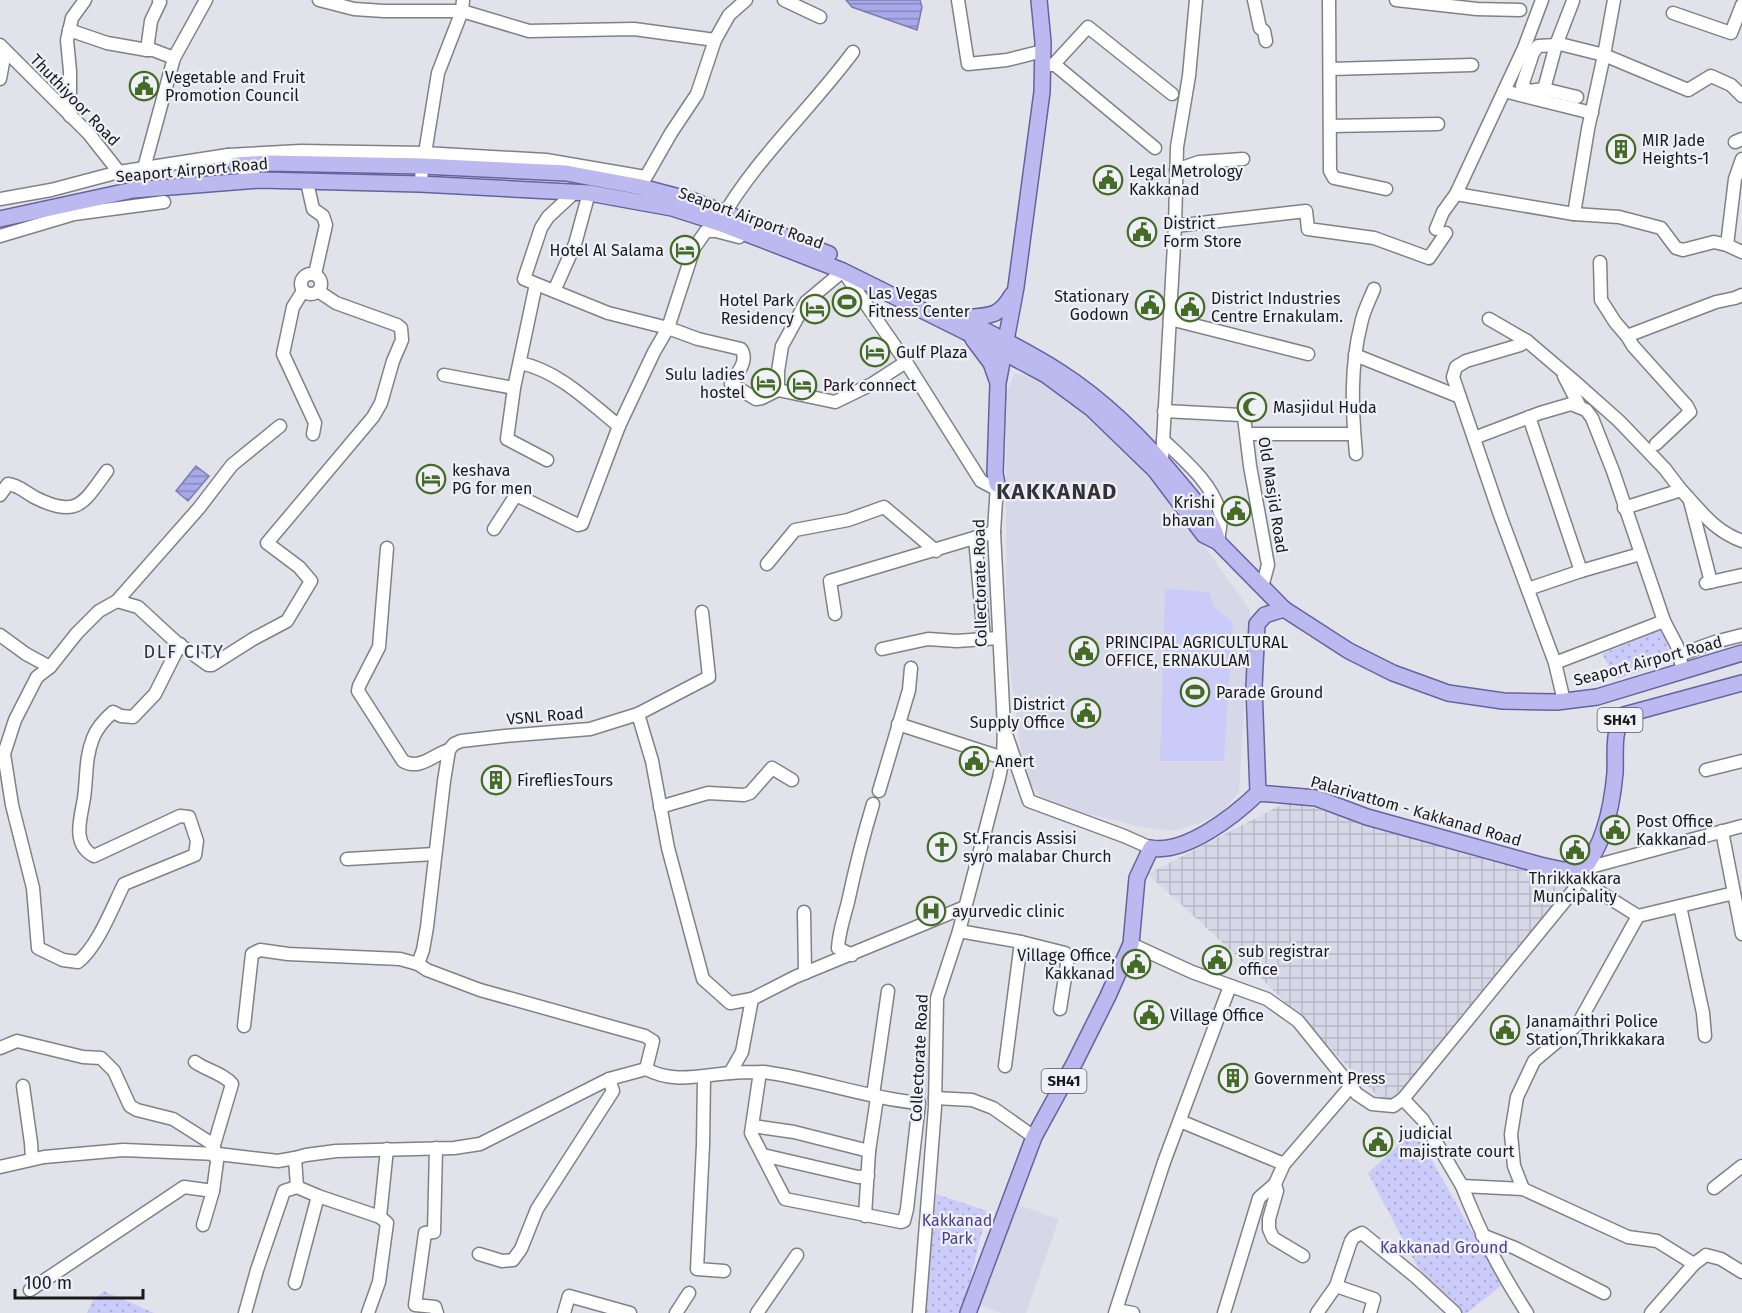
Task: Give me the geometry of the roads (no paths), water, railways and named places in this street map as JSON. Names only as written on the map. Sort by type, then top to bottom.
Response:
[{"type":"main road","points":[[996,487],[1000,473],[1002,379],[1017,287],[1042,92],[1043,51],[1039,0]]},
{"type":"main road","name":"Seaport Airport Road","points":[[232,160],[269,163],[423,159],[643,182],[691,200],[756,238],[843,271],[964,325]]},
{"type":"main road","name":"Seaport Airport Road","points":[[0,219],[133,190],[260,180],[420,184],[582,192],[722,218],[834,257],[1008,348],[1061,372],[1095,398],[1161,460],[1215,527],[1218,542]]},
{"type":"main road","points":[[1002,379],[964,325],[1004,309],[1017,287]]},
{"type":"main road","name":"Seaport Airport Road","points":[[1008,348],[1092,409],[1155,470],[1204,535],[1218,542],[1284,609],[1349,651],[1392,673],[1448,693],[1503,700],[1564,701],[1597,697],[1742,653]]},
{"type":"main road","points":[[1002,379],[1020,369],[1046,375]]},
{"type":"main road","points":[[1150,848],[1160,849],[1198,838],[1230,818],[1258,793],[1254,730],[1257,624],[1265,615],[1284,609]]},
{"type":"main road","points":[[1683,671],[1689,696]]},
{"type":"main road","name":"SH41","points":[[1581,873],[1594,856],[1606,825],[1614,775],[1616,735],[1620,720],[1630,712],[1742,683]]},
{"type":"main road","name":"Palarivattom - Kakkanad Road","points":[[1258,793],[1316,798],[1367,817],[1540,865],[1581,873]]},
{"type":"main road","name":"SH41","points":[[968,1313],[1034,1137],[1080,1052],[1131,944],[1137,878],[1150,848]]},
{"type":"street","points":[[70,116],[67,40],[72,18],[85,0]]},
{"type":"street","points":[[147,50],[151,21],[159,0]]},
{"type":"street","points":[[144,168],[174,58],[206,0]]},
{"type":"street","points":[[319,0],[354,9],[384,11],[463,5],[529,31],[634,29],[715,40]]},
{"type":"street","points":[[643,182],[696,94],[715,40],[729,15],[746,0]]},
{"type":"street","points":[[784,0],[820,17]]},
{"type":"street","points":[[958,0],[968,64],[1006,60],[1043,51]]},
{"type":"street","points":[[1161,460],[1175,226],[1177,147],[1190,66],[1196,0]]},
{"type":"street","points":[[1254,0],[1260,28],[1264,31],[1266,41]]},
{"type":"street","points":[[1329,0],[1330,171],[1334,178],[1386,189]]},
{"type":"street","points":[[1396,0],[1478,4],[1520,10]]},
{"type":"street","points":[[1175,226],[1306,211],[1308,229],[1374,238],[1429,258],[1441,231],[1443,212],[1456,195],[1524,48],[1542,0]]},
{"type":"street","points":[[1574,214],[1614,0]]},
{"type":"street","points":[[1544,89],[1556,45],[1573,1]]},
{"type":"street","points":[[420,184],[438,73],[463,5]]},
{"type":"street","points":[[1673,13],[1731,33],[1742,5]]},
{"type":"street","points":[[1155,148],[1053,65],[1088,27],[1172,94]]},
{"type":"street","points":[[69,30],[107,43],[153,50],[174,58]]},
{"type":"street","points":[[1577,98],[1544,89],[1529,91],[1522,86],[1533,53],[1538,46],[1560,44],[1604,55],[1688,90],[1711,76],[1731,85],[1742,96]]},
{"type":"street","points":[[0,79],[3,49]]},
{"type":"street","name":"Thuthiyoor Road","points":[[3,49],[89,135],[119,172],[232,160]]},
{"type":"street","points":[[722,218],[764,158],[829,85],[853,52]]},
{"type":"street","points":[[1330,69],[1472,65]]},
{"type":"street","points":[[1504,91],[1592,113]]},
{"type":"street","points":[[1330,126],[1438,124]]},
{"type":"street","points":[[1176,170],[1199,162],[1243,159]]},
{"type":"street","points":[[1727,245],[1735,179],[1742,159]]},
{"type":"street","points":[[232,160],[260,180]]},
{"type":"street","points":[[0,200],[51,190],[119,172]]},
{"type":"street","points":[[307,182],[313,209],[323,216],[326,225],[315,274],[321,282],[318,291]]},
{"type":"street","points":[[582,192],[548,217],[541,228],[524,279],[608,313],[741,350],[745,357],[744,362],[731,384],[756,399],[778,390],[835,402],[872,384],[906,362]]},
{"type":"street","points":[[554,291],[575,244],[582,192]]},
{"type":"street","points":[[1456,195],[1574,214],[1619,217],[1661,228],[1676,248],[1683,250],[1714,242],[1742,252]]},
{"type":"street","points":[[0,236],[74,214],[164,202]]},
{"type":"street","points":[[494,529],[516,495],[582,525],[619,426],[668,328],[694,248],[706,231],[716,231],[741,238],[756,238]]},
{"type":"street","points":[[1600,262],[1601,300],[1633,346],[1690,412],[1656,444]]},
{"type":"street","points":[[778,390],[782,346],[806,302],[843,271],[906,362],[981,481],[996,487]]},
{"type":"street","points":[[313,434],[315,423],[283,354],[293,306],[303,291],[301,281],[309,274],[315,274]]},
{"type":"street","points":[[536,284],[514,388],[507,439],[547,460]]},
{"type":"street","points":[[1356,454],[1352,412],[1355,355],[1361,323],[1374,289]]},
{"type":"street","points":[[303,291],[308,294],[318,291]]},
{"type":"street","points":[[117,601],[138,607],[180,644],[203,662],[212,665],[287,621],[311,581],[299,567],[267,543],[373,417],[381,403],[402,335],[401,328],[397,325],[336,303],[318,291]]},
{"type":"street","points":[[1627,336],[1716,302],[1742,295]]},
{"type":"street","points":[[1170,319],[1308,354]]},
{"type":"street","points":[[1489,319],[1527,341],[1563,371],[1619,421],[1665,469],[1706,518],[1721,532],[1742,541]]},
{"type":"street","points":[[1527,341],[1466,361],[1456,367],[1453,377],[1555,663],[1564,701]]},
{"type":"street","points":[[1355,355],[1460,397]]},
{"type":"street","points":[[520,363],[532,365],[559,379],[619,426]]},
{"type":"street","points":[[1563,371],[1580,407]]},
{"type":"street","points":[[444,375],[514,388]]},
{"type":"street","points":[[1473,438],[1529,417],[1571,405],[1586,410],[1592,418],[1664,621],[1677,646],[1683,671]]},
{"type":"street","name":"Old Masjid Road","points":[[1164,411],[1244,417],[1250,466],[1268,565],[1262,587]]},
{"type":"street","points":[[1529,417],[1581,571]]},
{"type":"street","points":[[180,644],[155,694],[133,717],[121,716],[113,712],[94,736],[86,760],[84,797],[78,825],[80,841],[87,852],[94,856],[180,816],[189,817],[198,841],[195,855],[124,884],[86,956],[78,962],[63,960],[38,948],[33,888],[12,805],[4,754],[15,720],[38,677],[50,667],[84,625],[99,611],[117,601],[199,508],[232,465],[280,426]]},
{"type":"street","points":[[1247,434],[1354,434]]},
{"type":"street","points":[[1163,440],[1200,477],[1215,501],[1221,515],[1218,542]]},
{"type":"street","points":[[0,495],[8,484],[14,485],[37,499],[65,508],[84,503],[107,471]]},
{"type":"street","name":"Collectorate Road","points":[[919,1313],[935,1098],[937,998],[959,931],[1004,758],[994,532],[996,487]]},
{"type":"street","points":[[1624,508],[1685,494]]},
{"type":"street","points":[[1685,494],[1709,582],[1742,574]]},
{"type":"street","points":[[767,564],[795,530],[848,520],[884,507],[936,551]]},
{"type":"street","points":[[835,614],[830,581],[994,532]]},
{"type":"street","points":[[975,538],[984,639]]},
{"type":"street","name":"VSNL Road","points":[[387,548],[379,647],[358,691],[403,760],[416,764],[426,762],[461,741],[590,729],[638,714],[709,677],[702,612]]},
{"type":"street","points":[[1528,589],[1640,554]]},
{"type":"street","points":[[1555,663],[1664,621]]},
{"type":"street","points":[[0,634],[26,654],[50,667]]},
{"type":"street","points":[[1679,655],[1742,635]]},
{"type":"street","points":[[882,649],[928,639],[957,641],[999,638]]},
{"type":"street","points":[[879,791],[911,679],[911,668]]},
{"type":"street","points":[[638,714],[652,761],[668,848],[703,979],[730,1003],[752,999],[805,973],[965,907]]},
{"type":"street","points":[[898,724],[1004,758]]},
{"type":"street","points":[[1004,727],[1029,801],[1150,848]]},
{"type":"street","points":[[418,964],[425,939],[449,750]]},
{"type":"street","points":[[1706,770],[1742,761]]},
{"type":"street","points":[[660,807],[708,793],[744,795],[750,793],[772,768],[792,780]]},
{"type":"street","points":[[852,955],[838,948],[839,933],[863,832],[873,804]]},
{"type":"street","points":[[1131,944],[1192,972],[1267,999],[1298,1021],[1357,1094],[1372,1104],[1393,1106],[1403,1099],[1573,891],[1581,873],[1742,826]]},
{"type":"street","points":[[1722,831],[1742,934]]},
{"type":"street","points":[[347,859],[435,854]]},
{"type":"street","points":[[1581,873],[1595,889],[1638,916],[1734,893]]},
{"type":"street","points":[[1680,906],[1703,1013],[1705,1036]]},
{"type":"street","points":[[804,912],[805,973]]},
{"type":"street","points":[[1523,1189],[1514,1166],[1512,1145],[1517,1097],[1534,1061],[1578,1024],[1638,916]]},
{"type":"street","points":[[959,931],[1021,942],[1065,953],[1068,958],[1060,1009]]},
{"type":"street","points":[[1005,1066],[1021,942]]},
{"type":"street","points":[[244,1026],[250,960],[252,954],[260,950],[288,954],[400,959],[418,964],[426,970],[480,990],[645,1036],[653,1041],[646,1069]]},
{"type":"street","points":[[1133,1313],[1116,1311],[1164,1162],[1230,986]]},
{"type":"street","points":[[865,1216],[868,1151],[888,991]]},
{"type":"street","points":[[730,1072],[742,1052],[752,999]]},
{"type":"street","points":[[0,1048],[17,1041],[83,1057],[101,1058],[114,1071],[130,1106],[137,1110],[173,1119],[215,1152]]},
{"type":"street","points":[[195,1062],[232,1084],[215,1152],[213,1191],[203,1225]]},
{"type":"street","points":[[0,1167],[32,1159],[123,1150],[215,1152],[278,1161],[336,1151],[436,1148],[480,1144],[609,1079],[646,1069],[658,1075],[691,1078],[730,1072],[760,1072],[919,1103],[906,1218],[902,1222],[785,1199],[752,1134],[760,1072]]},
{"type":"street","points":[[704,1077],[704,1145],[697,1269],[724,1271]]},
{"type":"street","points":[[479,1254],[502,1261],[513,1260],[521,1249],[537,1209],[613,1091],[609,1079]]},
{"type":"street","points":[[23,1086],[32,1159]]},
{"type":"street","points":[[1224,1313],[1259,1198],[1275,1184],[1284,1164],[1351,1086]]},
{"type":"street","points":[[935,1098],[972,1100],[993,1108],[1034,1137]]},
{"type":"street","points":[[1403,1099],[1423,1120],[1462,1186],[1501,1273],[1527,1313]]},
{"type":"street","points":[[1180,1121],[1284,1164]]},
{"type":"street","points":[[753,1126],[794,1132],[868,1151]]},
{"type":"street","points":[[436,1148],[434,1232],[425,1233],[415,1305],[435,1307],[437,1313]]},
{"type":"street","points":[[380,1217],[387,1149]]},
{"type":"street","points":[[763,1155],[858,1177],[868,1176]]},
{"type":"street","points":[[295,1158],[297,1187]]},
{"type":"street","points":[[1714,1188],[1742,1166]]},
{"type":"street","points":[[1275,1184],[1277,1191],[1269,1219],[1269,1229],[1273,1238],[1303,1256]]},
{"type":"street","points":[[1462,1186],[1523,1189],[1629,1237],[1657,1241],[1694,1264]]},
{"type":"street","points":[[30,1290],[184,1187],[213,1191]]},
{"type":"street","points":[[245,1313],[284,1191],[297,1187],[380,1217],[387,1223],[379,1282],[368,1313]]},
{"type":"street","points":[[295,1283],[318,1196]]},
{"type":"street","points":[[1317,1313],[1335,1286],[1351,1241],[1362,1233],[1416,1277],[1455,1313]]},
{"type":"street","points":[[1482,1235],[1515,1248],[1604,1293]]},
{"type":"street","points":[[757,1313],[797,1255]]},
{"type":"street","points":[[1651,1313],[1694,1264],[1706,1255],[1721,1259],[1742,1272]]},
{"type":"street","points":[[1335,1286],[1374,1299],[1370,1313]]},
{"type":"street","points":[[676,1313],[689,1293]]},
{"type":"street","points":[[564,1313],[569,1296],[630,1313]]},
{"type":"place","name":"Vegetable and Fruit Promotion Council","points":[[144,86]]},
{"type":"place","name":"MIR Jade Heights-1","points":[[1621,149]]},
{"type":"place","name":"Legal Metrology Kakkanad","points":[[1108,180]]},
{"type":"place","name":"District Form Store","points":[[1142,232]]},
{"type":"place","name":"Hotel Al Salama","points":[[685,250]]},
{"type":"place","name":"Las Vegas Fitness Center","points":[[847,302]]},
{"type":"place","name":"Stationary Godown","points":[[1150,305]]},
{"type":"place","name":"District Industries Centre Ernakulam.","points":[[1190,307]]},
{"type":"place","name":"Hotel Park Residency","points":[[815,309]]},
{"type":"place","name":"Gulf Plaza","points":[[875,352]]},
{"type":"place","name":"Sulu ladies hostel","points":[[766,383]]},
{"type":"place","name":"Park connect","points":[[802,385]]},
{"type":"place","name":"Masjidul Huda","points":[[1252,407]]},
{"type":"place","name":"keshava PG for men","points":[[431,479]]},
{"type":"place","name":"Krishi bhavan","points":[[1236,511]]},
{"type":"place","name":"PRINCIPAL AGRICULTURAL OFFICE, ERNAKULAM","points":[[1084,651]]},
{"type":"place","name":"Parade Ground","points":[[1195,692]]},
{"type":"place","name":"District Supply Office","points":[[1086,713]]},
{"type":"place","name":"Anert","points":[[974,761]]},
{"type":"place","name":"FirefliesTours","points":[[496,780]]},
{"type":"place","name":"Post Office Kakkanad","points":[[1615,830]]},
{"type":"place","name":"St.Francis Assisi syro malabar Church","points":[[942,847]]},
{"type":"place","name":"Thrikkakkara Muncipality","points":[[1575,850]]},
{"type":"place","name":"ayurvedic clinic","points":[[931,911]]},
{"type":"place","name":"sub registrar office","points":[[1217,960]]},
{"type":"place","name":"Village Office, Kakkanad","points":[[1136,964]]},
{"type":"place","name":"Village Office","points":[[1149,1015]]},
{"type":"place","name":"Janamaithri Police Station,Thrikkakara","points":[[1505,1030]]},
{"type":"place","name":"Government Press","points":[[1233,1078]]},
{"type":"place","name":"judicial majistrate court","points":[[1378,1142]]},
{"type":"district","name":"KAKKANAD","points":[[1057,491]]},
{"type":"district","name":"DLF CITY","points":[[184,652]]},
{"type":"park label","name":"Kakkanad Park","points":[[957,1229]]},
{"type":"park label","name":"Kakkanad Ground","points":[[1444,1247]]}]
